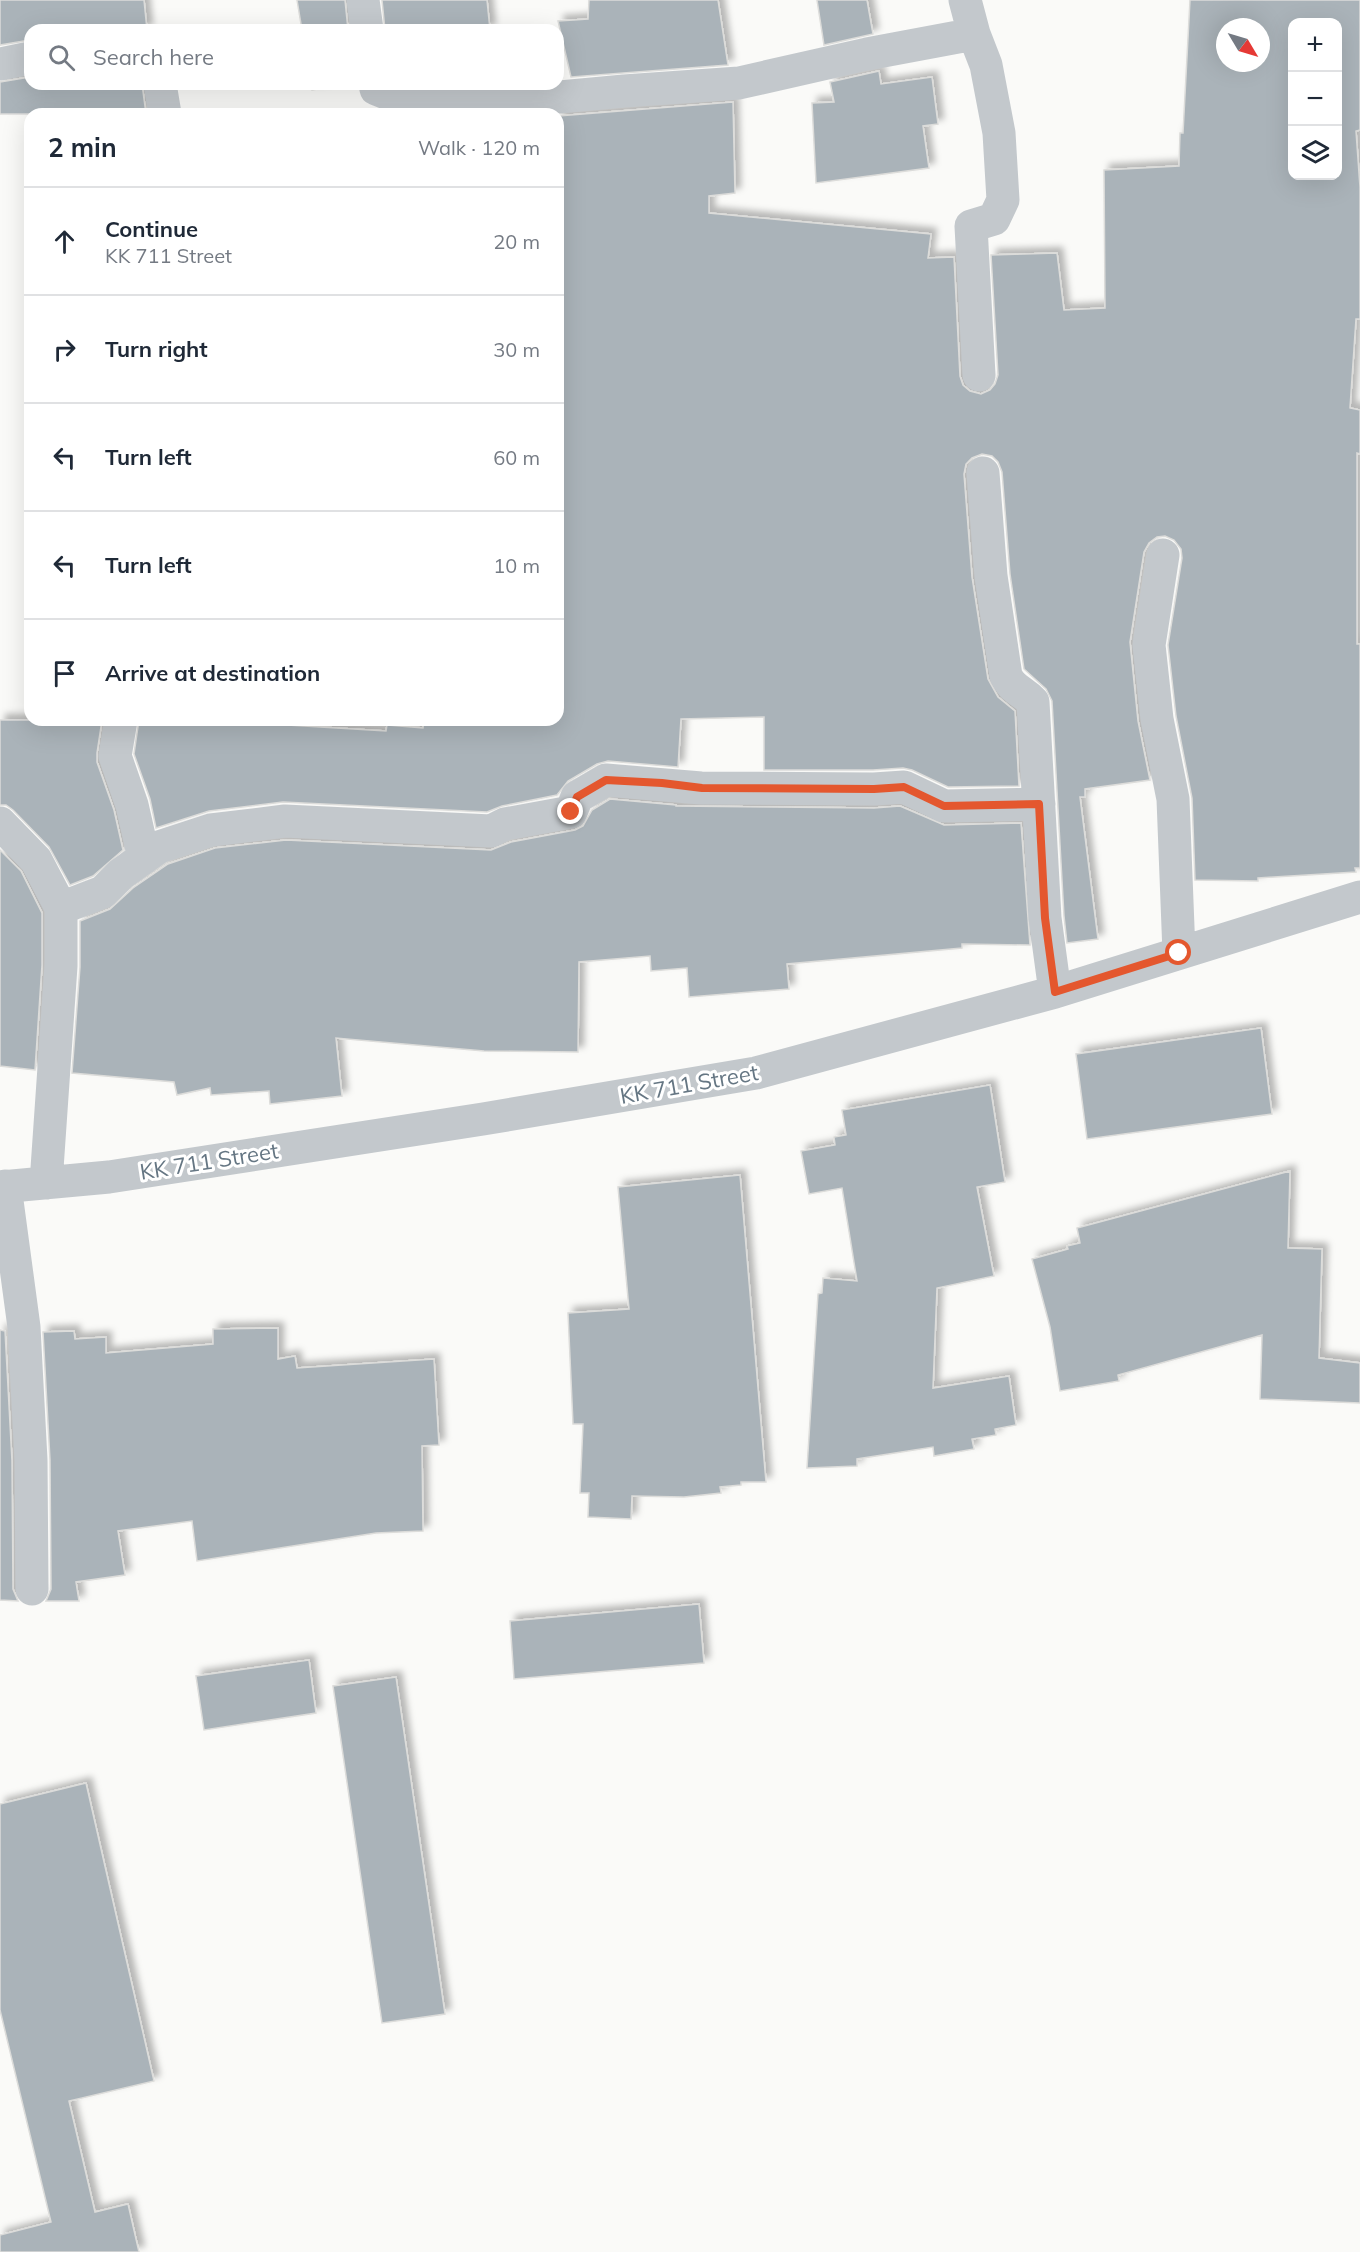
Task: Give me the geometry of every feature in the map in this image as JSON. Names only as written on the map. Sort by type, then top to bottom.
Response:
[{"type":"street","points":[[363,0],[366,24]]},
{"type":"street","points":[[965,0],[974,34],[986,65],[999,133],[1003,200],[994,219],[971,226],[979,375]]},
{"type":"street","points":[[438,108],[450,101],[484,104],[739,83],[867,54],[974,34]]},
{"type":"street","points":[[0,64],[24,59]]},
{"type":"street","points":[[161,90],[164,108]]},
{"type":"street","points":[[378,90],[428,108]]},
{"type":"street","points":[[983,474],[991,576],[1006,676],[1011,686],[1027,694],[1033,702],[1045,918],[1055,992]]},
{"type":"street","points":[[1163,555],[1149,645],[1157,719],[1173,799],[1179,953]]},
{"type":"street","points":[[120,726],[115,756],[132,805],[144,858]]},
{"type":"street","points":[[61,908],[103,892],[121,874],[159,847],[211,830],[285,821],[491,831],[506,824],[571,812],[577,797],[606,780],[702,788],[874,789],[904,787],[944,806],[1039,804]]},
{"type":"street","points":[[0,823],[36,860],[61,908],[60,966],[46,1182]]},
{"type":"street","name":"KK 711 Street","points":[[2,1187],[144,1171],[483,1119],[756,1073],[1055,992],[1360,897]]},
{"type":"street","points":[[2,1187],[24,1327],[31,1460],[32,1588]]},
{"type":"building","points":[[0,0],[144,0],[146,24],[24,24],[24,41],[0,45]]},
{"type":"building","points":[[297,0],[345,0],[347,24],[301,24]]},
{"type":"building","points":[[382,0],[487,0],[489,24],[384,24]]},
{"type":"building","points":[[589,0],[718,0],[728,65],[571,77],[564,47],[564,24],[559,24],[558,21],[588,19]]},
{"type":"building","points":[[817,0],[867,0],[873,34],[824,45]]},
{"type":"building","points":[[1190,0],[1360,0],[1360,130],[1356,131],[1360,187],[1360,319],[1356,319],[1350,408],[1360,410],[1360,454],[1357,453],[1357,644],[1360,644],[1360,868],[1355,868],[1356,872],[1258,878],[1258,881],[1195,880],[1192,798],[1176,716],[1168,645],[1182,558],[1181,549],[1174,540],[1165,536],[1157,537],[1149,543],[1144,552],[1130,642],[1138,721],[1150,780],[1085,789],[1085,797],[1080,797],[1098,939],[1067,943],[1052,701],[1046,689],[1024,669],[1010,574],[1002,472],[998,462],[992,456],[982,454],[972,458],[966,464],[964,474],[972,577],[988,679],[998,697],[1015,711],[1019,786],[948,787],[903,768],[764,770],[764,717],[681,719],[678,767],[608,761],[597,764],[568,781],[557,795],[502,806],[487,812],[283,802],[209,811],[156,828],[150,799],[134,754],[138,726],[304,726],[386,731],[387,726],[423,728],[423,726],[564,726],[564,116],[733,102],[735,193],[709,196],[709,213],[931,234],[928,258],[954,257],[960,376],[963,385],[970,391],[981,394],[990,390],[998,375],[991,255],[1057,253],[1064,310],[1105,308],[1104,170],[1179,166],[1180,133],[1183,133]]},
{"type":"building","points":[[879,71],[881,84],[932,77],[938,124],[923,126],[929,168],[816,183],[812,103],[834,102],[830,82]]},
{"type":"building","points":[[24,78],[24,90],[143,90],[145,108],[24,108],[24,114],[0,114],[0,82]]},
{"type":"building","points":[[0,720],[24,720],[24,726],[101,726],[97,762],[114,810],[123,850],[93,876],[70,885],[49,847],[13,810],[6,805],[0,805]]},
{"type":"building","points":[[610,799],[676,806],[874,808],[900,806],[944,825],[1021,823],[1030,945],[962,944],[962,948],[787,964],[789,989],[689,997],[687,968],[651,971],[650,956],[579,962],[578,1052],[484,1051],[336,1038],[342,1096],[270,1104],[269,1091],[211,1095],[210,1088],[177,1095],[174,1082],[72,1073],[80,967],[80,921],[110,909],[133,888],[168,864],[215,848],[286,840],[491,850],[511,842],[575,830],[583,826],[592,810]]},
{"type":"building","points":[[0,850],[21,871],[42,913],[42,965],[35,1070],[0,1066]]},
{"type":"building","points":[[1261,1028],[1272,1114],[1087,1139],[1076,1054]]},
{"type":"building","points":[[990,1085],[1005,1182],[977,1187],[994,1276],[937,1288],[933,1388],[1009,1376],[1016,1425],[995,1429],[996,1435],[972,1439],[974,1449],[934,1456],[933,1447],[857,1459],[857,1466],[807,1468],[818,1294],[822,1293],[823,1278],[857,1281],[842,1188],[809,1194],[801,1151],[835,1145],[834,1137],[846,1135],[842,1110]]},
{"type":"building","points":[[1290,1171],[1288,1248],[1322,1249],[1319,1358],[1360,1363],[1360,1403],[1260,1399],[1262,1335],[1118,1375],[1119,1381],[1060,1391],[1050,1327],[1032,1259],[1068,1249],[1067,1246],[1080,1243],[1077,1228]]},
{"type":"building","points":[[740,1175],[766,1482],[741,1482],[741,1485],[720,1487],[721,1493],[684,1497],[632,1496],[631,1519],[588,1517],[589,1493],[580,1493],[583,1424],[573,1424],[568,1313],[629,1309],[618,1187]]},
{"type":"building","points":[[278,1328],[278,1359],[295,1356],[297,1368],[434,1359],[439,1445],[422,1446],[423,1531],[376,1533],[197,1561],[192,1521],[118,1531],[125,1575],[76,1582],[79,1601],[46,1601],[51,1589],[50,1460],[43,1332],[74,1331],[75,1339],[106,1337],[106,1353],[213,1344],[213,1329]]},
{"type":"building","points":[[0,1330],[5,1331],[12,1461],[13,1589],[18,1601],[0,1600]]},
{"type":"building","points":[[699,1604],[704,1663],[514,1679],[510,1621]]},
{"type":"building","points":[[309,1660],[316,1713],[204,1730],[196,1676]]},
{"type":"building","points":[[396,1677],[445,2014],[382,2023],[333,1686]]},
{"type":"building","points":[[86,1783],[154,2081],[69,2101],[95,2212],[128,2204],[139,2252],[0,2252],[0,2235],[51,2222],[0,2010],[0,1804]]},
{"type":"route","points":[[571,812],[577,797],[606,780],[702,788],[874,789],[904,787],[944,806],[1039,804],[1045,918],[1055,992],[1179,953]]}]
